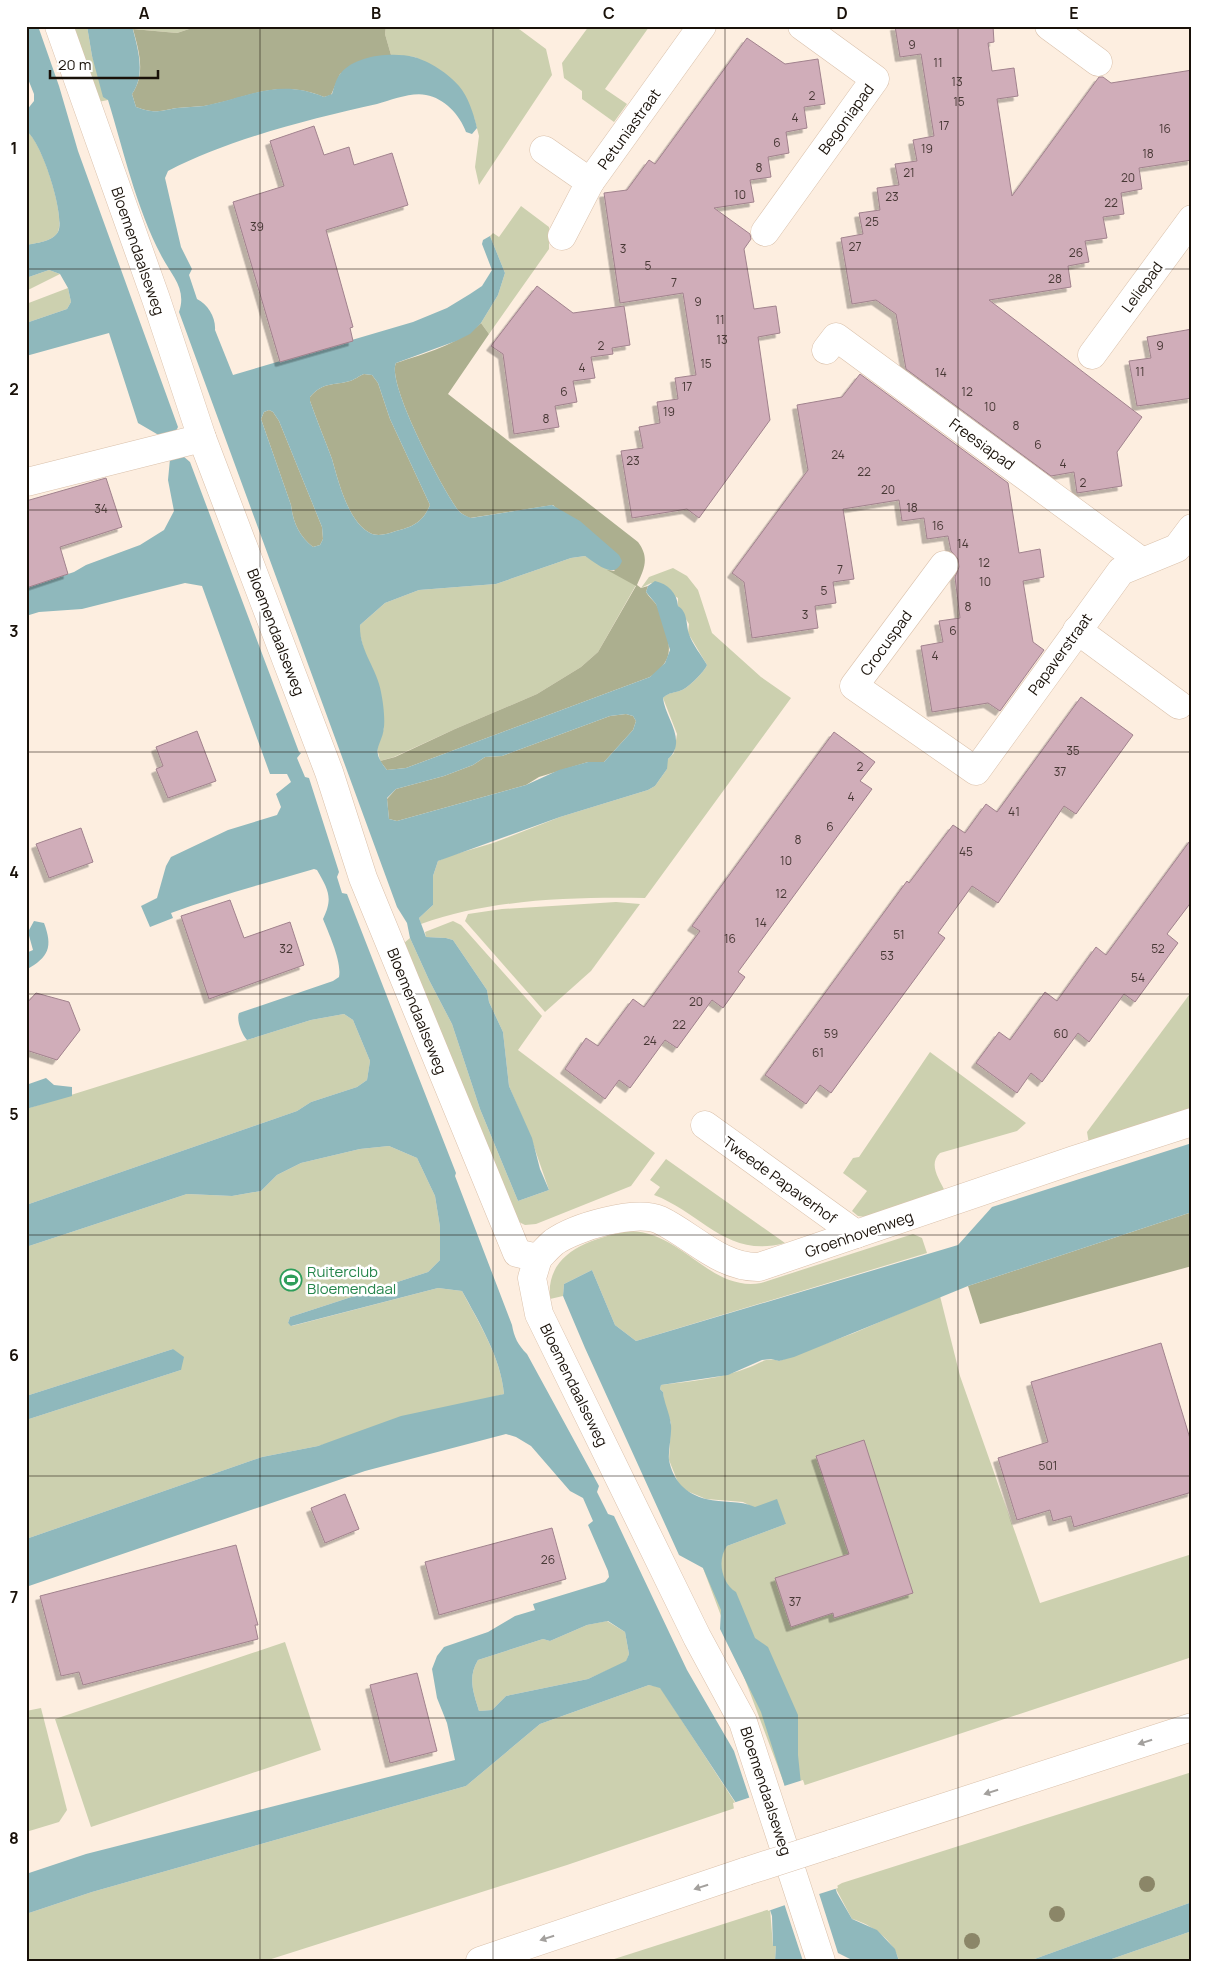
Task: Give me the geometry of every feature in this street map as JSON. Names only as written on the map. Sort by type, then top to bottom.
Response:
[{"type":"main road","name":"Bloemendaalseweg","points":[[59,26],[156,299],[185,443],[324,761],[363,878],[499,1214],[516,1253],[538,1258],[532,1278],[539,1314],[697,1637],[743,1722],[822,1961]]},
{"type":"main road","name":"Petuniastraat","points":[[562,236],[590,182],[702,26]]},
{"type":"main road","name":"Begoniapad","points":[[765,232],[874,79],[802,26]]},
{"type":"main road","points":[[1049,26],[1098,62]]},
{"type":"main road","points":[[544,150],[590,182]]},
{"type":"main road","name":"Leliepad","points":[[1092,355],[1192,220]]},
{"type":"main road","name":"Freesiapad","points":[[826,350],[836,337],[1141,561]]},
{"type":"main road","points":[[27,482],[185,443]]},
{"type":"main road","name":"Papaverstraat","points":[[939,746],[976,771],[1120,571],[1177,548],[1192,528]]},
{"type":"main road","name":"Crocuspad","points":[[939,746],[854,686],[944,565]]},
{"type":"main road","points":[[1077,630],[1179,705]]},
{"type":"main road","name":"Groenhovenweg","points":[[538,1258],[555,1241],[604,1222],[634,1216],[659,1219],[726,1260],[744,1267],[759,1267],[1192,1122]]},
{"type":"main road","name":"Tweede Papaverhof","points":[[705,1125],[856,1234]]},
{"type":"main road","points":[[480,1961],[830,1844],[1192,1727]]},
{"type":"green space","points":[[69,26],[87,26],[92,56],[108,100],[98,102]]},
{"type":"green space","points":[[132,26],[198,26],[177,33],[133,29]]},
{"type":"green space","points":[[198,26],[386,26],[385,34],[391,55],[369,59],[340,74],[331,95],[324,97],[292,89],[277,89],[204,106],[157,111],[148,111],[136,107],[132,94],[139,78],[140,62],[133,29],[177,33]]},
{"type":"green space","points":[[386,26],[515,26],[546,49],[552,75],[479,185],[475,167],[479,136],[474,117],[441,71],[415,57],[391,55],[385,34]]},
{"type":"green space","points":[[589,26],[649,27],[605,89],[627,104],[614,122],[582,99],[582,91],[564,78],[562,63]]},
{"type":"green space","points":[[26,131],[38,148],[51,178],[60,224],[58,232],[52,238],[44,242],[26,245]]},
{"type":"green space","points":[[521,206],[549,227],[549,249],[489,334],[481,323],[498,295],[505,273],[490,236],[493,233],[499,237]]},
{"type":"green space","points":[[49,270],[60,274],[26,291],[26,278]]},
{"type":"green space","points":[[68,288],[71,302],[67,309],[26,323],[26,304]]},
{"type":"green space","points":[[481,323],[489,334],[448,394],[638,542],[644,553],[645,564],[637,585],[641,588],[648,586],[646,592],[657,606],[668,640],[667,659],[658,671],[650,677],[406,768],[387,770],[380,761],[395,757],[537,694],[581,667],[598,652],[636,586],[607,570],[615,571],[553,505],[470,518],[459,511],[451,499],[429,460],[407,413],[395,374],[396,363],[451,343],[472,331]]},
{"type":"green space","points":[[364,374],[372,375],[378,383],[390,419],[430,505],[424,516],[417,523],[408,528],[383,535],[370,533],[362,528],[350,510],[310,401],[310,397],[324,386],[350,381]]},
{"type":"green space","points":[[269,410],[273,412],[279,421],[322,527],[323,539],[320,545],[313,547],[308,543],[295,523],[291,505],[261,419],[264,412]]},
{"type":"green space","points":[[585,556],[636,585],[598,652],[581,667],[537,694],[394,757],[380,761],[377,747],[384,728],[360,635],[360,625],[385,603],[419,590],[496,584],[571,558]]},
{"type":"green space","points":[[673,568],[687,576],[698,590],[712,633],[761,677],[791,698],[645,898],[588,898],[532,901],[475,909],[421,924],[419,918],[433,905],[433,876],[438,861],[493,843],[560,817],[648,790],[655,786],[667,769],[666,761],[674,753],[677,734],[663,698],[688,686],[700,675],[707,665],[688,633],[689,624],[678,606],[678,598],[651,583],[641,588],[649,577]]},
{"type":"green space","points":[[626,714],[633,716],[636,721],[633,730],[604,762],[588,762],[539,777],[526,785],[397,821],[389,819],[387,799],[396,789],[444,776],[473,765],[485,757],[502,756],[610,716]]},
{"type":"green space","points":[[616,902],[640,904],[591,971],[545,1012],[465,921],[468,914],[502,909]]},
{"type":"green space","points":[[453,921],[461,925],[542,1016],[518,1050],[655,1153],[631,1186],[536,1224],[525,1225],[515,1220],[404,943],[410,938],[452,1024],[480,1109],[518,1201],[549,1190],[531,1138],[509,1086],[503,1032],[489,1002],[487,990],[453,940],[426,937],[425,932]]},
{"type":"green space","points":[[1192,991],[1192,1111],[1089,1144],[1087,1132]]},
{"type":"green space","points":[[344,1014],[353,1020],[370,1061],[367,1080],[357,1087],[311,1102],[297,1111],[26,1205],[26,1109],[311,1020]]},
{"type":"green space","points":[[930,1052],[1026,1123],[1017,1131],[940,1153],[935,1162],[935,1167],[945,1191],[865,1217],[858,1216],[852,1211],[867,1191],[843,1173],[853,1158],[859,1157]]},
{"type":"green space","points":[[389,1146],[417,1158],[435,1196],[440,1227],[440,1260],[428,1272],[290,1317],[288,1323],[292,1326],[438,1288],[462,1291],[494,1354],[499,1367],[504,1394],[318,1446],[262,1457],[26,1539],[26,1420],[181,1370],[173,1349],[26,1396],[26,1247],[187,1194],[232,1196],[261,1191],[277,1175],[301,1163],[360,1149]]},
{"type":"green space","points":[[666,1159],[785,1243],[765,1246],[747,1245],[731,1240],[687,1212],[654,1195],[660,1187],[650,1180]]},
{"type":"green space","points":[[1192,1212],[1192,1266],[980,1324],[968,1286]]},
{"type":"green space","points":[[630,1231],[649,1234],[666,1241],[711,1271],[726,1279],[743,1283],[761,1283],[913,1234],[922,1238],[927,1253],[636,1341],[615,1325],[592,1270],[564,1284],[563,1296],[550,1299],[550,1283],[555,1270],[563,1259],[587,1243]]},
{"type":"green space","points":[[940,1296],[960,1376],[1040,1603],[1192,1554],[1192,1657],[787,1791],[703,1568],[727,1546],[786,1524],[743,1502],[706,1499],[687,1491],[679,1485],[669,1460],[671,1423],[664,1404],[663,1392],[660,1389],[661,1385],[728,1374],[767,1360],[779,1361],[854,1333]]},
{"type":"green space","points":[[607,1621],[625,1632],[629,1654],[626,1662],[588,1679],[506,1696],[492,1710],[479,1711],[472,1680],[478,1660],[543,1639],[550,1641],[587,1625]]},
{"type":"green space","points":[[285,1642],[321,1750],[91,1827],[55,1719]]},
{"type":"green space","points":[[649,1685],[660,1687],[738,1807],[567,1865],[265,1961],[26,1961],[26,1914],[92,1892],[466,1786],[540,1724]]},
{"type":"green space","points":[[41,1708],[67,1810],[59,1822],[26,1832],[26,1711]]},
{"type":"green space","points":[[1192,1772],[1192,1902],[1029,1961],[899,1961],[893,1947],[881,1934],[867,1925],[852,1919],[835,1887],[842,1883]]},
{"type":"green space","points":[[770,1909],[773,1946],[776,1946],[775,1961],[608,1961]]},
{"type":"green space","points":[[1192,1931],[1192,1961],[1106,1961]]},
{"type":"water","points":[[26,26],[38,26],[59,86],[78,151],[178,427],[175,433],[183,456],[190,462],[299,752],[301,753],[297,758],[305,777],[309,778],[339,872],[337,877],[342,893],[347,894],[456,1173],[455,1176],[515,1337],[527,1354],[599,1486],[597,1492],[608,1514],[614,1516],[687,1670],[734,1751],[803,1961],[775,1961],[776,1946],[773,1946],[772,1916],[736,1808],[738,1806],[660,1688],[649,1685],[540,1724],[466,1786],[92,1892],[26,1914],[26,1874],[86,1854],[455,1760],[447,1723],[437,1698],[432,1669],[437,1656],[444,1647],[488,1632],[515,1616],[535,1610],[533,1604],[605,1582],[609,1577],[588,1525],[593,1521],[583,1498],[570,1491],[531,1446],[516,1437],[506,1434],[365,1471],[26,1587],[26,1539],[262,1457],[318,1446],[401,1416],[504,1394],[499,1367],[494,1354],[462,1291],[438,1288],[291,1326],[288,1323],[290,1317],[428,1272],[440,1260],[440,1227],[435,1196],[417,1158],[389,1146],[360,1149],[301,1163],[277,1175],[261,1191],[232,1196],[187,1194],[26,1247],[26,1205],[297,1111],[311,1102],[357,1087],[367,1080],[370,1061],[353,1020],[344,1014],[311,1020],[247,1040],[241,1031],[239,1013],[333,981],[339,977],[337,956],[323,919],[329,900],[327,889],[317,870],[314,869],[242,890],[171,913],[173,918],[150,927],[141,906],[157,898],[166,866],[171,857],[228,830],[277,815],[281,807],[276,794],[291,782],[287,774],[270,774],[202,586],[185,583],[82,609],[39,612],[26,616],[26,588],[74,572],[86,565],[140,545],[164,530],[174,511],[168,480],[170,459],[162,437],[138,423],[109,333],[26,356],[26,323],[67,309],[71,302],[68,288],[60,274],[49,270],[26,278],[26,245],[44,242],[52,238],[58,232],[60,224],[51,179],[38,148],[26,131],[26,111],[34,101],[34,94],[26,74]],"holes":[[[608,1621],[625,1632],[629,1654],[626,1661],[588,1679],[506,1696],[492,1710],[479,1711],[472,1680],[478,1660],[543,1639],[550,1641],[587,1625]]]},
{"type":"water","points":[[87,26],[132,26],[140,61],[140,70],[139,78],[132,94],[136,107],[153,111],[204,106],[278,89],[292,89],[324,97],[332,94],[335,83],[341,73],[348,67],[365,59],[385,55],[414,57],[438,68],[459,86],[470,106],[477,128],[472,134],[466,132],[460,119],[439,100],[420,94],[408,95],[298,123],[243,140],[217,149],[168,171],[165,178],[181,247],[192,269],[189,275],[197,299],[205,304],[213,316],[215,330],[233,375],[413,322],[447,308],[482,286],[492,270],[482,244],[483,240],[490,236],[505,273],[498,295],[481,323],[470,334],[396,363],[395,374],[407,413],[429,460],[451,499],[462,514],[471,518],[552,505],[580,521],[619,555],[622,561],[615,570],[610,570],[605,569],[585,556],[571,558],[496,584],[419,590],[385,603],[360,625],[362,643],[376,675],[382,696],[384,727],[378,752],[387,770],[406,768],[650,677],[665,663],[670,650],[656,604],[646,592],[648,586],[655,581],[668,587],[674,593],[678,606],[684,612],[690,638],[707,665],[700,675],[688,686],[663,698],[674,729],[676,745],[674,752],[668,759],[667,769],[655,786],[648,790],[560,817],[438,861],[433,876],[433,905],[419,918],[426,937],[453,940],[487,990],[489,1002],[503,1032],[509,1086],[532,1138],[540,1169],[549,1190],[518,1201],[480,1109],[452,1024],[410,938],[407,923],[397,907],[179,312],[181,304],[180,290],[153,238],[138,200],[108,100],[103,97],[92,56]],"holes":[[[364,374],[372,375],[378,383],[390,419],[430,505],[424,516],[417,523],[408,528],[383,535],[376,535],[362,528],[350,510],[310,401],[310,397],[320,388],[350,381]],[[269,410],[273,412],[279,421],[322,527],[323,539],[320,545],[313,547],[308,543],[295,523],[291,505],[261,419],[264,412]],[[626,714],[633,716],[636,721],[633,730],[604,762],[588,762],[559,770],[526,785],[397,821],[389,819],[387,798],[396,789],[444,776],[473,765],[485,757],[502,756],[610,716]]]},
{"type":"water","points":[[34,921],[44,923],[47,931],[48,945],[47,951],[40,961],[26,970],[26,953],[33,950],[28,932]]},
{"type":"water","points":[[46,1078],[54,1085],[72,1087],[72,1096],[26,1109],[26,1085]]},
{"type":"water","points":[[1192,1143],[1192,1212],[968,1286],[794,1357],[779,1361],[771,1359],[762,1360],[728,1375],[661,1385],[660,1389],[663,1392],[671,1425],[669,1460],[681,1486],[692,1494],[706,1499],[743,1503],[755,1507],[777,1499],[786,1524],[727,1546],[721,1564],[724,1577],[736,1592],[755,1638],[768,1647],[798,1715],[798,1755],[801,1784],[837,1893],[852,1919],[877,1930],[895,1949],[899,1961],[854,1961],[838,1953],[761,1712],[720,1629],[721,1610],[703,1568],[679,1555],[585,1348],[563,1296],[564,1284],[592,1270],[615,1325],[636,1341],[958,1245],[992,1207]]},
{"type":"water","points":[[173,1349],[184,1357],[181,1370],[26,1420],[26,1396]]},
{"type":"water","points":[[1192,1902],[1192,1931],[1106,1961],[1029,1961]]},
{"type":"pier","points":[[803,1780],[838,1888],[816,1895],[781,1787]]},
{"type":"pier","points":[[751,1797],[788,1904],[768,1911],[733,1803]]},
{"type":"building","points":[[895,26],[993,26],[994,42],[988,43],[992,71],[1014,68],[1018,96],[997,99],[1012,196],[1099,77],[1103,77],[1111,83],[1192,70],[1192,160],[1139,168],[1142,189],[1121,193],[1124,214],[1103,217],[1107,238],[1085,241],[1089,262],[1068,266],[1071,287],[989,300],[1142,417],[1117,452],[1122,486],[1077,493],[1074,472],[1051,476],[906,369],[896,314],[876,300],[852,304],[841,238],[863,234],[859,213],[880,210],[877,188],[899,185],[895,164],[917,161],[913,140],[934,136],[921,54],[900,57]]},
{"type":"building","points":[[747,38],[785,64],[818,59],[825,104],[804,107],[807,128],[786,132],[789,153],[768,157],[771,177],[750,180],[754,202],[714,208],[750,234],[751,239],[744,249],[754,309],[776,306],[780,333],[758,337],[770,420],[699,518],[687,509],[632,518],[621,451],[643,448],[639,427],[660,423],[657,402],[678,399],[675,378],[696,375],[683,293],[620,303],[604,193],[627,190],[649,160],[655,164]]},
{"type":"building","points":[[314,126],[324,155],[349,147],[354,165],[392,153],[408,205],[326,230],[353,327],[350,328],[353,341],[280,362],[233,202],[284,186],[270,141]]},
{"type":"building","points":[[537,286],[573,313],[624,306],[630,345],[612,348],[613,354],[591,357],[595,378],[573,381],[577,402],[555,406],[559,427],[514,434],[503,354],[491,346]]},
{"type":"building","points":[[1192,329],[1192,398],[1137,406],[1129,361],[1151,358],[1147,337]]},
{"type":"building","points":[[860,374],[1008,483],[1019,553],[1040,549],[1044,577],[1023,581],[1033,642],[1044,650],[1000,711],[988,703],[932,712],[921,646],[943,642],[939,621],[960,618],[955,577],[959,567],[958,559],[951,551],[948,536],[927,539],[924,518],[902,521],[899,500],[843,509],[854,579],[833,582],[836,603],[815,606],[818,628],[752,638],[744,582],[732,573],[808,470],[797,405],[842,397]]},
{"type":"building","points":[[106,478],[122,527],[60,547],[68,574],[26,588],[26,501]]},
{"type":"building","points":[[1081,697],[1133,735],[1076,814],[1064,806],[998,903],[972,886],[938,933],[945,938],[831,1093],[820,1085],[806,1104],[765,1075],[907,881],[909,883],[953,825],[965,833],[986,804],[997,812]]},
{"type":"building","points":[[197,731],[216,781],[168,798],[156,769],[163,766],[156,747]]},
{"type":"building","points":[[834,732],[875,762],[860,781],[872,789],[738,972],[745,977],[723,1008],[712,1000],[677,1048],[665,1040],[630,1088],[619,1080],[605,1099],[565,1069],[586,1038],[598,1046],[633,999],[644,1007],[700,931],[692,926]]},
{"type":"building","points":[[81,828],[93,862],[49,878],[36,844]]},
{"type":"building","points":[[1192,838],[1192,901],[1167,934],[1178,943],[1135,1002],[1124,994],[1089,1042],[1078,1033],[1042,1082],[1031,1073],[1017,1093],[976,1063],[999,1032],[1010,1040],[1045,992],[1057,1001],[1096,947],[1106,955]]},
{"type":"building","points":[[230,900],[244,938],[290,922],[304,965],[209,999],[181,916]]},
{"type":"building","points":[[36,993],[69,1002],[80,1030],[57,1060],[26,1050],[26,1004]]},
{"type":"building","points":[[1161,1343],[1192,1445],[1192,1492],[1074,1527],[1071,1516],[1053,1521],[1050,1510],[1017,1520],[998,1458],[1048,1442],[1031,1382]]},
{"type":"building","points":[[864,1440],[913,1593],[834,1618],[833,1613],[791,1627],[775,1578],[849,1554],[816,1456]]},
{"type":"building","points":[[345,1494],[359,1529],[325,1543],[311,1508]]},
{"type":"building","points":[[552,1528],[566,1579],[439,1615],[425,1562]]},
{"type":"building","points":[[236,1545],[258,1625],[255,1625],[258,1639],[83,1685],[79,1672],[61,1676],[40,1596]]},
{"type":"building","points":[[417,1673],[437,1751],[390,1763],[370,1685]]},
{"type":"place","name":"Ruiterclub Bloemendaal","points":[[291,1280]]}]
